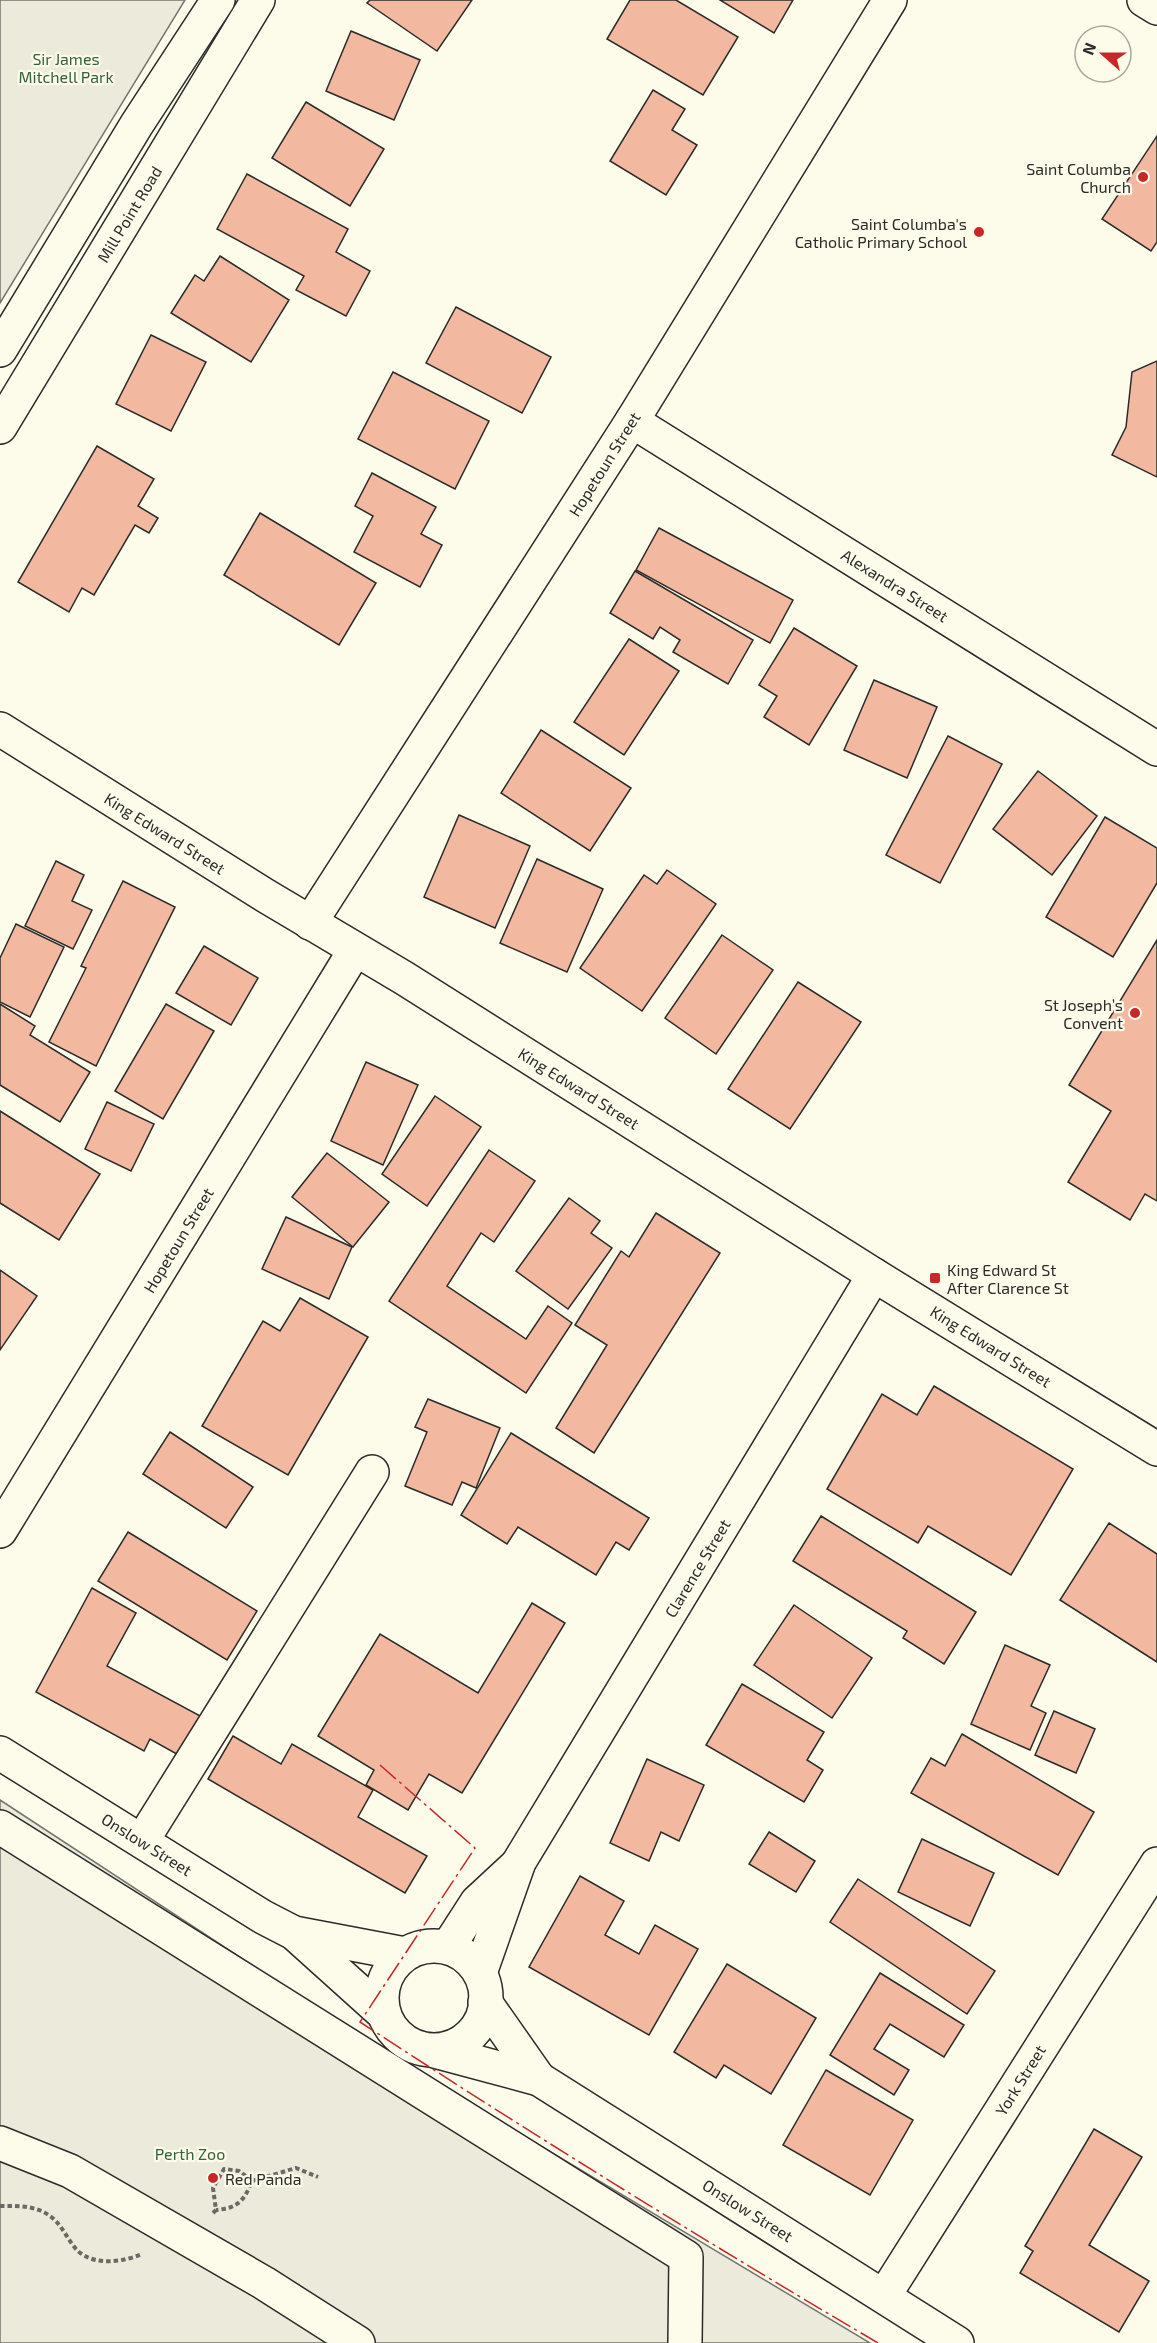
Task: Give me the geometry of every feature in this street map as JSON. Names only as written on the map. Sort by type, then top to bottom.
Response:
[{"type":"street","points":[[0,350],[143,115],[218,0]]},
{"type":"street","name":"Mill Point Road","points":[[0,427],[258,0]]},
{"type":"street","name":"Hopetoun Street","points":[[310,923],[632,421],[890,0]]},
{"type":"street","points":[[1144,0],[1157,8]]},
{"type":"street","name":"Alexandra Street","points":[[632,421],[1157,748]]},
{"type":"street","name":"King Edward Street","points":[[0,729],[310,923],[404,978],[874,1275],[1157,1449]]},
{"type":"street","name":"Hopetoun Street","points":[[0,1531],[355,950]]},
{"type":"street","name":"Clarence Street","points":[[483,1988],[519,1862],[874,1275]]},
{"type":"street","points":[[142,1841],[372,1472]]},
{"type":"street","name":"Onslow Street","points":[[0,1753],[263,1917],[294,1933],[384,2014],[396,2034],[415,2047],[538,2079],[957,2343]]},
{"type":"street","points":[[0,1827],[686,2257],[685,2343]]},
{"type":"street","name":"Clarence Street","points":[[448,1947],[477,1902],[519,1862]]},
{"type":"street","name":"York Street","points":[[884,2296],[1157,1864]]},
{"type":"street","name":"Onslow Street","points":[[294,1933],[405,1954],[428,1946],[448,1947],[465,1954],[538,2079]]},
{"type":"street","points":[[384,2014],[382,1993],[386,1976],[405,1954]]},
{"type":"street","points":[[435,2051],[451,2048],[472,2035],[484,2015],[483,1988]]},
{"type":"street","points":[[0,2143],[70,2172],[273,2288],[358,2343]]},
{"type":"path","points":[[252,2181],[296,2168],[318,2177]]},
{"type":"path","points":[[216,2210],[213,2188],[224,2169],[239,2171],[252,2181]]},
{"type":"path","points":[[0,2206],[27,2206],[49,2215],[78,2251],[95,2261],[131,2259],[180,2234],[216,2210],[234,2209],[245,2199],[252,2181]]},
{"type":"green space","name":"Sir James Mitchell Park","points":[[0,0],[185,0],[0,303]]},
{"type":"green space","name":"Perth Zoo","points":[[0,1800],[397,2060],[870,2343],[0,2343]]},
{"type":"building","points":[[370,0],[472,0],[437,51],[367,3]]},
{"type":"building","points":[[630,0],[676,0],[738,37],[703,95],[607,39]]},
{"type":"building","points":[[720,0],[793,0],[774,33]]},
{"type":"building","points":[[351,31],[420,60],[394,120],[326,91]]},
{"type":"building","points":[[653,90],[685,109],[672,130],[697,145],[666,195],[610,161]]},
{"type":"building","points":[[306,102],[384,149],[350,206],[272,158]]},
{"type":"building","name":"Saint Columba Church","points":[[1157,136],[1157,242],[1151,251],[1102,219]]},
{"type":"building","points":[[247,174],[348,229],[336,252],[370,271],[346,316],[296,290],[304,276],[217,229]]},
{"type":"building","points":[[220,256],[289,300],[251,362],[171,313],[195,275],[204,281]]},
{"type":"building","points":[[456,307],[551,357],[522,413],[426,363]]},
{"type":"building","points":[[151,335],[206,362],[171,431],[116,404]]},
{"type":"building","points":[[1157,361],[1157,477],[1112,455],[1126,427],[1132,372]]},
{"type":"building","points":[[393,372],[489,421],[455,489],[358,439]]},
{"type":"building","points":[[97,446],[154,479],[138,506],[158,518],[149,533],[135,525],[94,595],[82,588],[69,612],[18,582]]},
{"type":"building","points":[[372,473],[436,507],[421,534],[442,545],[420,587],[354,552],[373,516],[355,506]]},
{"type":"building","points":[[260,513],[376,583],[339,645],[224,575]]},
{"type":"building","points":[[659,528],[793,600],[770,643],[636,570]]},
{"type":"building","points":[[635,571],[753,640],[728,684],[673,652],[680,640],[660,627],[653,639],[610,613]]},
{"type":"building","points":[[794,628],[857,666],[809,745],[764,717],[777,696],[759,685]]},
{"type":"building","points":[[629,639],[679,671],[624,755],[574,722]]},
{"type":"building","points":[[874,680],[937,707],[907,778],[844,750]]},
{"type":"building","points":[[541,730],[631,788],[590,851],[501,793]]},
{"type":"building","points":[[948,736],[1002,764],[940,883],[886,855]]},
{"type":"building","points":[[1038,771],[1097,816],[1052,875],[993,829]]},
{"type":"building","points":[[459,815],[530,846],[495,928],[424,897]]},
{"type":"building","points":[[1105,817],[1157,848],[1157,883],[1113,957],[1046,917]]},
{"type":"building","points":[[537,859],[603,889],[567,972],[500,943]]},
{"type":"building","points":[[56,861],[84,875],[72,901],[92,910],[73,949],[25,926]]},
{"type":"building","points":[[667,870],[716,904],[642,1011],[580,968],[644,875],[657,884]]},
{"type":"building","points":[[123,881],[175,907],[96,1066],[49,1042],[86,968],[81,966]]},
{"type":"building","points":[[16,924],[64,947],[30,1017],[0,1002],[0,958]]},
{"type":"building","points":[[722,935],[773,970],[716,1054],[665,1018]]},
{"type":"building","name":"St Joseph’s Convent","points":[[1157,940],[1157,1201],[1145,1194],[1130,1220],[1068,1182],[1111,1111],[1069,1085]]},
{"type":"building","points":[[204,946],[258,978],[231,1025],[176,993]]},
{"type":"building","points":[[798,982],[861,1022],[790,1129],[728,1089]]},
{"type":"building","points":[[0,1004],[35,1026],[30,1035],[90,1072],[60,1122],[0,1085]]},
{"type":"building","points":[[166,1004],[214,1031],[163,1119],[115,1091]]},
{"type":"building","points":[[366,1062],[418,1085],[383,1165],[331,1141]]},
{"type":"building","points":[[435,1096],[481,1127],[427,1206],[382,1174]]},
{"type":"building","points":[[107,1102],[154,1124],[131,1171],[85,1149]]},
{"type":"building","points":[[0,1111],[100,1174],[59,1240],[0,1203]]},
{"type":"building","points":[[489,1150],[535,1181],[494,1242],[481,1233],[447,1286],[526,1339],[548,1306],[572,1323],[526,1393],[389,1301]]},
{"type":"building","points":[[327,1153],[389,1202],[353,1247],[292,1197]]},
{"type":"building","points":[[569,1198],[600,1221],[591,1233],[612,1248],[568,1309],[516,1271]]},
{"type":"building","points":[[656,1213],[720,1253],[594,1453],[556,1428],[607,1345],[575,1325],[621,1251],[629,1257]]},
{"type":"building","points":[[286,1217],[352,1247],[329,1299],[262,1269]]},
{"type":"building","points":[[0,1270],[37,1296],[0,1350]]},
{"type":"building","points":[[300,1298],[368,1337],[288,1475],[202,1426],[263,1321],[280,1331]]},
{"type":"building","points":[[934,1386],[1073,1469],[1011,1575],[928,1526],[918,1543],[827,1489],[882,1394],[917,1415]]},
{"type":"building","points":[[428,1399],[500,1428],[476,1488],[462,1482],[452,1505],[405,1486],[427,1432],[415,1427]]},
{"type":"building","points":[[170,1432],[253,1487],[226,1528],[143,1474]]},
{"type":"building","points":[[511,1433],[649,1518],[629,1550],[616,1542],[596,1575],[518,1527],[507,1544],[461,1515]]},
{"type":"building","points":[[821,1516],[976,1612],[944,1664],[903,1638],[907,1631],[793,1561]]},
{"type":"building","points":[[1109,1523],[1157,1554],[1157,1662],[1060,1600]]},
{"type":"building","points":[[128,1532],[257,1611],[227,1660],[98,1581]]},
{"type":"building","points":[[92,1588],[136,1613],[107,1666],[204,1718],[182,1757],[150,1739],[144,1751],[36,1692]]},
{"type":"building","points":[[532,1603],[565,1623],[462,1793],[429,1774],[408,1810],[366,1785],[374,1770],[318,1736],[380,1634],[478,1693]]},
{"type":"building","points":[[794,1605],[872,1658],[832,1718],[754,1665]]},
{"type":"building","points":[[1005,1645],[1050,1665],[1031,1706],[1046,1713],[1030,1750],[971,1724]]},
{"type":"building","points":[[742,1684],[824,1732],[807,1760],[823,1770],[804,1802],[706,1745]]},
{"type":"building","points":[[1054,1711],[1095,1729],[1076,1773],[1035,1755]]},
{"type":"building","points":[[962,1734],[1094,1812],[1058,1875],[911,1793],[931,1758],[945,1766]]},
{"type":"building","points":[[233,1736],[281,1764],[292,1744],[373,1790],[358,1817],[427,1856],[405,1893],[208,1779]]},
{"type":"building","points":[[647,1759],[704,1785],[679,1841],[661,1832],[649,1861],[610,1843]]},
{"type":"building","points":[[769,1832],[815,1861],[796,1892],[749,1864]]},
{"type":"building","points":[[922,1839],[994,1873],[970,1926],[898,1892]]},
{"type":"building","points":[[580,1876],[624,1901],[605,1935],[639,1954],[655,1925],[698,1949],[649,2035],[529,1967]]},
{"type":"building","points":[[858,1879],[995,1971],[967,2014],[830,1922]]},
{"type":"building","points":[[727,1964],[816,2018],[771,2094],[724,2065],[716,2078],[674,2052]]},
{"type":"building","points":[[880,1973],[964,2025],[944,2057],[890,2024],[874,2049],[909,2070],[894,2095],[830,2055]]},
{"type":"building","points":[[826,2070],[913,2120],[870,2195],[783,2145]]},
{"type":"building","points":[[1094,2129],[1142,2157],[1089,2245],[1149,2281],[1119,2332],[1020,2273],[1033,2251],[1025,2246]]},
{"type":"power","points":[[380,1765],[475,1848],[360,2022],[617,2186],[878,2343]]},
{"type":"place","name":"Saint Columba Church","points":[[1143,177]]},
{"type":"place","name":"Saint Columba's Catholic Primary School","points":[[979,232]]},
{"type":"place","name":"St Joseph’s Convent","points":[[1135,1013]]},
{"type":"place","name":"King Edward St After Clarence St","points":[[935,1278]]},
{"type":"place","name":"Red Panda","points":[[213,2178]]}]
